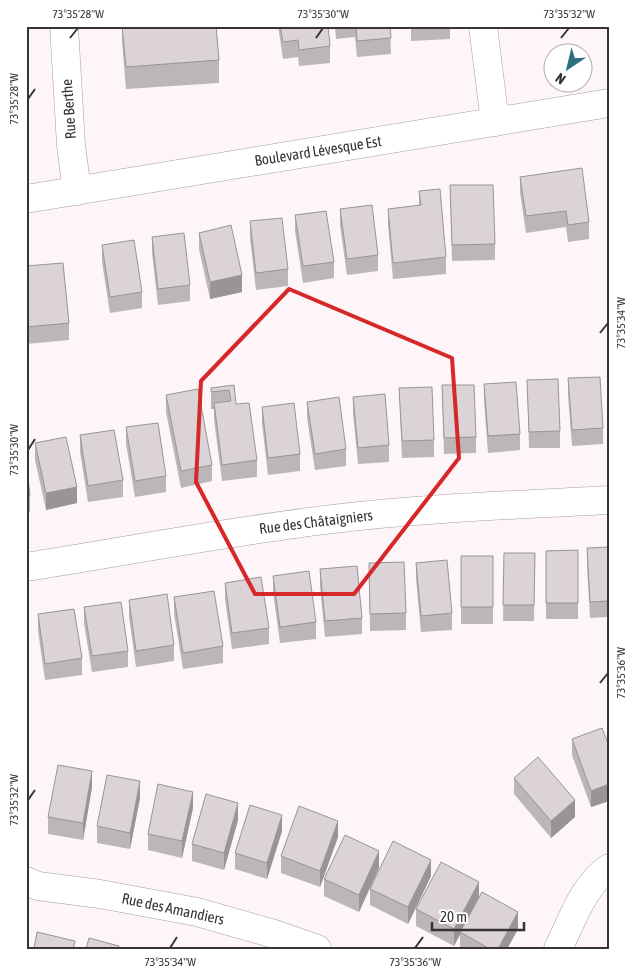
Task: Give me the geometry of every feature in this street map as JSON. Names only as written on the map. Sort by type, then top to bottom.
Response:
[{"type":"street","name":"Rue Berthe","points":[[64,26],[77,191]]},
{"type":"street","points":[[483,26],[495,122]]},
{"type":"street","name":"Boulevard Lévesque Est","points":[[26,198],[609,103]]},
{"type":"street","name":"Rue des Châtaigniers","points":[[26,567],[249,530],[333,519],[406,512],[609,500]]},
{"type":"street","points":[[558,949],[586,890],[594,880],[609,868]]},
{"type":"street","name":"Rue des Amandiers","points":[[26,881],[38,886],[100,894],[197,912],[274,934],[317,949]]},
{"type":"highlighted area","points":[[289,289],[452,358],[459,458],[354,594],[255,594],[196,482],[201,381]]},
{"type":"building","points":[[122,26],[216,26],[219,60],[126,67]]},
{"type":"building","points":[[280,26],[328,26],[330,46],[299,50],[298,40],[283,42]]},
{"type":"building","points":[[356,26],[390,26],[391,38],[357,41]]},
{"type":"building","points":[[582,168],[589,222],[568,225],[566,211],[526,216],[520,177]]},
{"type":"building","points":[[450,185],[493,185],[495,244],[452,245]]},
{"type":"building","points":[[440,189],[446,257],[393,263],[388,209],[421,205],[419,191]]},
{"type":"building","points":[[372,205],[378,255],[347,259],[340,209]]},
{"type":"building","points":[[326,211],[334,262],[303,266],[295,215]]},
{"type":"building","points":[[282,218],[288,269],[256,273],[250,221]]},
{"type":"building","points":[[231,225],[242,275],[210,282],[199,233]]},
{"type":"building","points":[[184,233],[190,285],[158,289],[152,237]]},
{"type":"building","points":[[134,240],[142,292],[110,297],[102,245]]},
{"type":"building","points":[[63,263],[69,323],[26,327],[26,266]]},
{"type":"building","points":[[600,377],[603,428],[572,430],[568,378]]},
{"type":"building","points":[[558,379],[560,431],[529,432],[527,380]]},
{"type":"building","points":[[516,382],[520,434],[488,436],[484,384]]},
{"type":"building","points":[[234,385],[236,404],[249,403],[257,460],[222,465],[214,403],[231,401],[229,390],[211,392],[211,388]]},
{"type":"building","points":[[442,385],[474,385],[476,437],[444,438]]},
{"type":"building","points":[[432,387],[434,440],[402,441],[399,388]]},
{"type":"building","points":[[198,389],[212,465],[181,471],[166,395]]},
{"type":"building","points":[[385,394],[389,445],[358,448],[353,397]]},
{"type":"building","points":[[339,397],[346,449],[315,454],[307,402]]},
{"type":"building","points":[[294,403],[300,454],[268,458],[262,407]]},
{"type":"building","points":[[158,423],[166,476],[135,481],[126,427]]},
{"type":"building","points":[[114,430],[123,480],[88,486],[80,435]]},
{"type":"building","points":[[66,437],[77,487],[46,493],[35,443]]},
{"type":"building","points":[[26,462],[30,495],[26,496]]},
{"type":"building","points":[[609,547],[609,601],[590,602],[587,548]]},
{"type":"building","points":[[578,550],[578,603],[546,603],[546,551]]},
{"type":"building","points":[[504,553],[535,553],[534,605],[503,605]]},
{"type":"building","points":[[461,556],[493,556],[493,607],[461,607]]},
{"type":"building","points":[[447,560],[452,613],[421,616],[416,563]]},
{"type":"building","points":[[404,562],[406,613],[370,614],[369,563]]},
{"type":"building","points":[[357,566],[362,618],[325,621],[320,569]]},
{"type":"building","points":[[309,571],[316,622],[280,627],[273,576]]},
{"type":"building","points":[[261,577],[269,628],[232,633],[225,583]]},
{"type":"building","points":[[214,591],[223,646],[183,653],[174,597]]},
{"type":"building","points":[[167,594],[174,645],[136,651],[129,600]]},
{"type":"building","points":[[121,602],[128,651],[92,656],[84,607]]},
{"type":"building","points":[[74,609],[82,658],[45,664],[38,614]]},
{"type":"building","points":[[602,728],[609,746],[609,784],[591,791],[572,739]]},
{"type":"building","points":[[538,757],[575,800],[551,821],[514,778]]},
{"type":"building","points":[[58,765],[92,771],[83,823],[48,817]]},
{"type":"building","points":[[107,775],[140,781],[130,833],[97,826]]},
{"type":"building","points":[[158,784],[193,792],[182,841],[148,834]]},
{"type":"building","points":[[206,794],[238,803],[224,853],[192,844]]},
{"type":"building","points":[[250,805],[282,815],[267,863],[235,853]]},
{"type":"building","points":[[299,806],[338,821],[320,871],[281,856]]},
{"type":"building","points":[[345,835],[379,851],[359,895],[324,879]]},
{"type":"building","points":[[393,841],[431,860],[408,907],[370,889]]},
{"type":"building","points":[[441,862],[479,882],[454,929],[416,909]]},
{"type":"building","points":[[482,892],[518,912],[498,949],[490,949],[460,932]]},
{"type":"building","points":[[37,932],[75,941],[73,949],[34,949]]},
{"type":"building","points":[[89,938],[119,946],[118,949],[86,949]]}]
